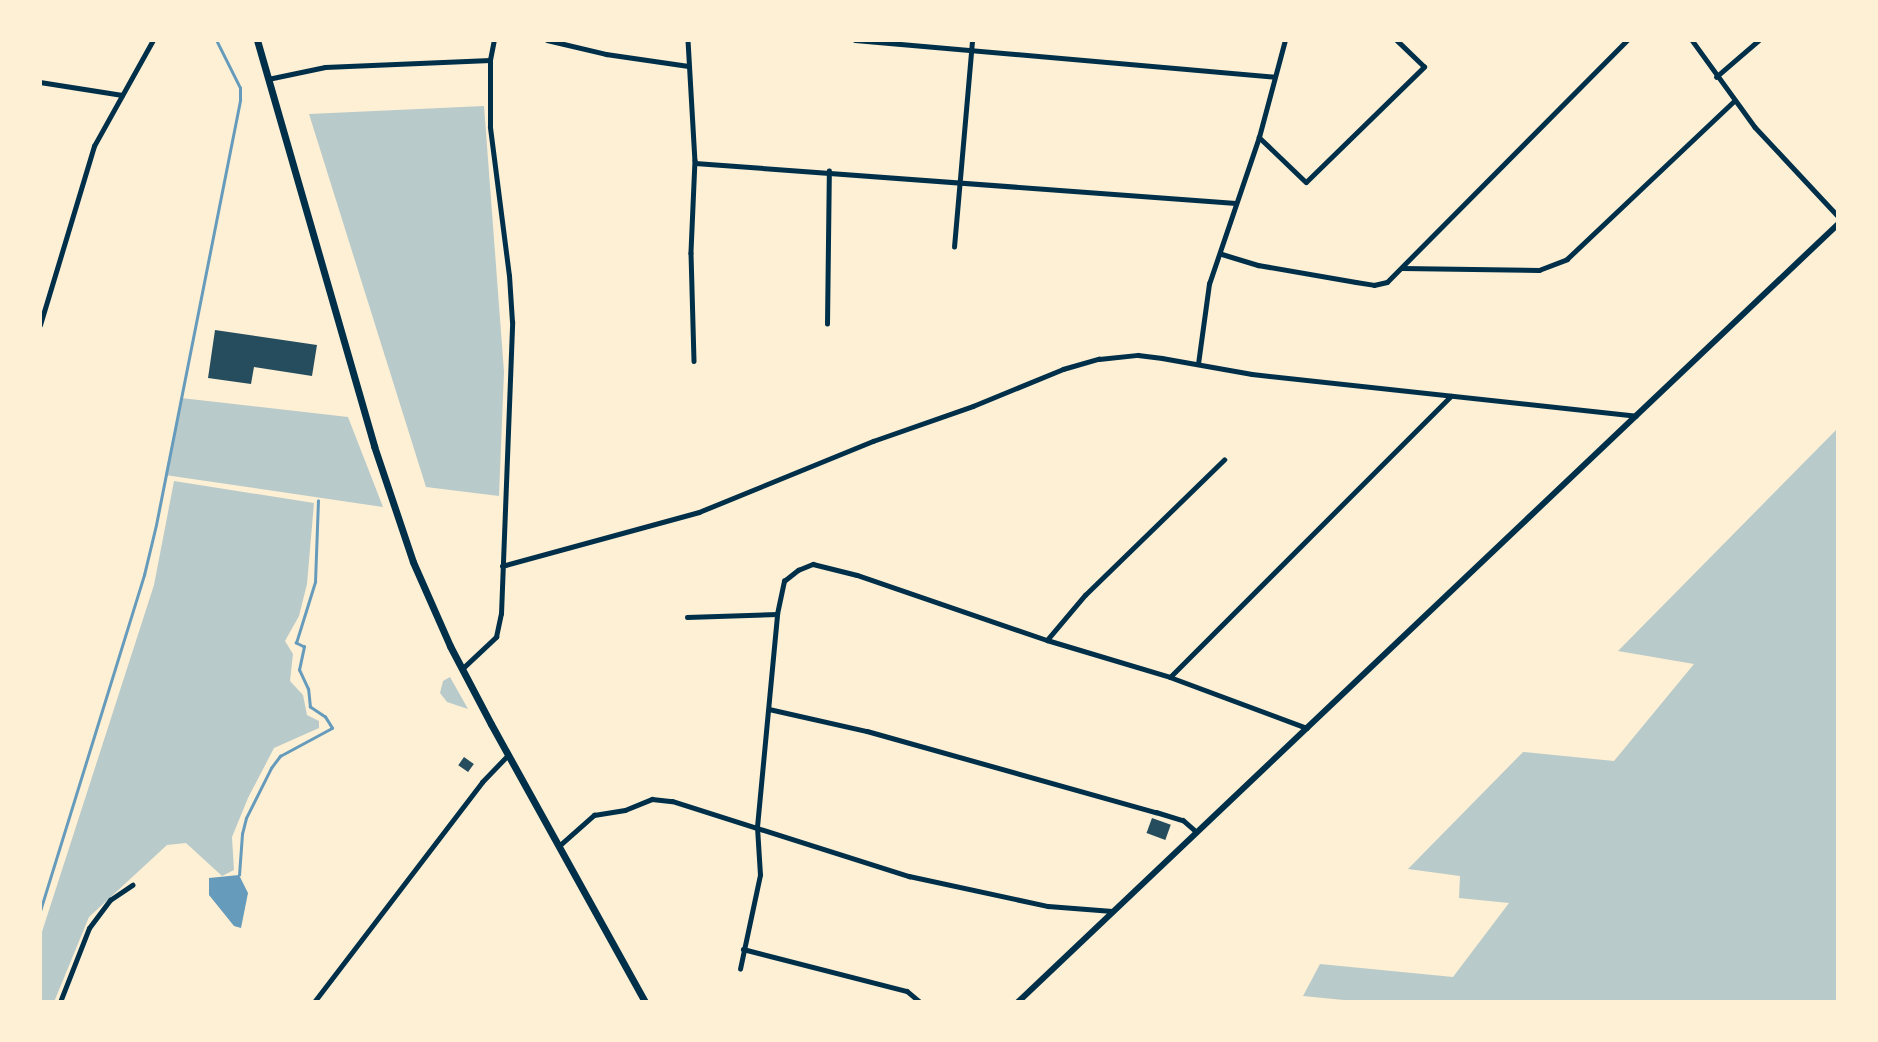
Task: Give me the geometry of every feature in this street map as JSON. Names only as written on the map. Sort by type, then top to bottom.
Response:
[{"type":"highway","points":[[257,40],[400,528],[462,669],[645,1002]]},
{"type":"main road","points":[[1018,1002],[1838,224]]},
{"type":"street","points":[[40,325],[94,146],[153,40]]},
{"type":"street","points":[[462,669],[496,637],[501,614],[512,322],[509,276],[490,127],[490,60],[494,40]]},
{"type":"street","points":[[547,40],[606,54],[688,66]]},
{"type":"street","points":[[688,40],[695,163],[691,253],[694,361]]},
{"type":"street","points":[[855,40],[971,53],[1274,77]]},
{"type":"street","points":[[954,247],[972,40]]},
{"type":"street","points":[[1198,364],[1209,284],[1222,254],[1259,137],[1285,40]]},
{"type":"street","points":[[1259,137],[1306,182],[1424,66],[1396,40]]},
{"type":"street","points":[[1222,254],[1258,265],[1374,285],[1387,282],[1627,40]]},
{"type":"street","points":[[1692,40],[1734,101],[1787,164],[1838,216]]},
{"type":"street","points":[[1716,77],[1759,40]]},
{"type":"street","points":[[268,80],[325,67],[490,60]]},
{"type":"street","points":[[40,82],[122,95]]},
{"type":"street","points":[[1402,268],[1539,270],[1567,259],[1734,101]]},
{"type":"street","points":[[695,163],[1236,203]]},
{"type":"street","points":[[827,324],[829,171]]},
{"type":"street","points":[[502,566],[699,512],[1063,369],[1099,359],[1138,355],[1252,374],[1636,416]]},
{"type":"street","points":[[1170,677],[1452,395]]},
{"type":"street","points":[[1047,640],[1085,595],[1224,460]]},
{"type":"street","points":[[740,968],[761,875],[757,827],[777,614],[784,580],[813,564],[857,575],[1047,640],[1170,677],[1307,728]]},
{"type":"street","points":[[687,617],[777,614]]},
{"type":"street","points":[[769,709],[867,731],[1156,812],[1183,820],[1197,832]]},
{"type":"street","points":[[314,1002],[482,782],[508,755]]},
{"type":"street","points":[[558,847],[594,815],[625,810],[652,799],[697,807],[806,846],[909,876],[1048,906],[1112,911]]},
{"type":"street","points":[[60,1002],[89,928],[110,900],[132,885]]},
{"type":"street","points":[[743,949],[907,991],[920,1002]]},
{"type":"shaded area","points":[[484,106],[504,372],[499,496],[426,487],[309,114]]},
{"type":"shaded area","points":[[181,398],[348,417],[383,507],[165,475]]},
{"type":"shaded area","points":[[1838,428],[1838,1002],[1364,1002],[1303,996],[1320,964],[1453,977],[1509,903],[1459,898],[1460,876],[1408,869],[1523,752],[1614,761],[1694,664],[1618,651]]},
{"type":"shaded area","points":[[174,481],[314,503],[307,584],[299,616],[285,641],[293,654],[290,681],[303,695],[307,715],[319,721],[319,728],[274,748],[248,798],[232,837],[234,870],[222,876],[186,843],[167,845],[89,917],[54,1002],[40,1002],[40,938],[154,585]]},
{"type":"shaded area","points":[[450,677],[468,709],[447,702],[440,693],[443,681]]},
{"type":"water","points":[[239,875],[248,893],[241,928],[234,926],[209,895],[209,878]]},
{"type":"building","points":[[215,330],[317,345],[312,376],[254,367],[251,384],[208,378]]},
{"type":"building","points":[[464,757],[474,764],[468,772],[458,765]]},
{"type":"building","points":[[1152,818],[1171,825],[1165,840],[1147,833]]},
{"type":"waterway","points":[[40,911],[144,575],[156,525],[240,100],[240,88],[216,40]]},
{"type":"waterway","points":[[239,875],[246,818],[271,768],[280,756],[332,728],[325,717],[310,707],[308,689],[299,670],[304,647],[296,643],[315,582],[318,501]]}]
